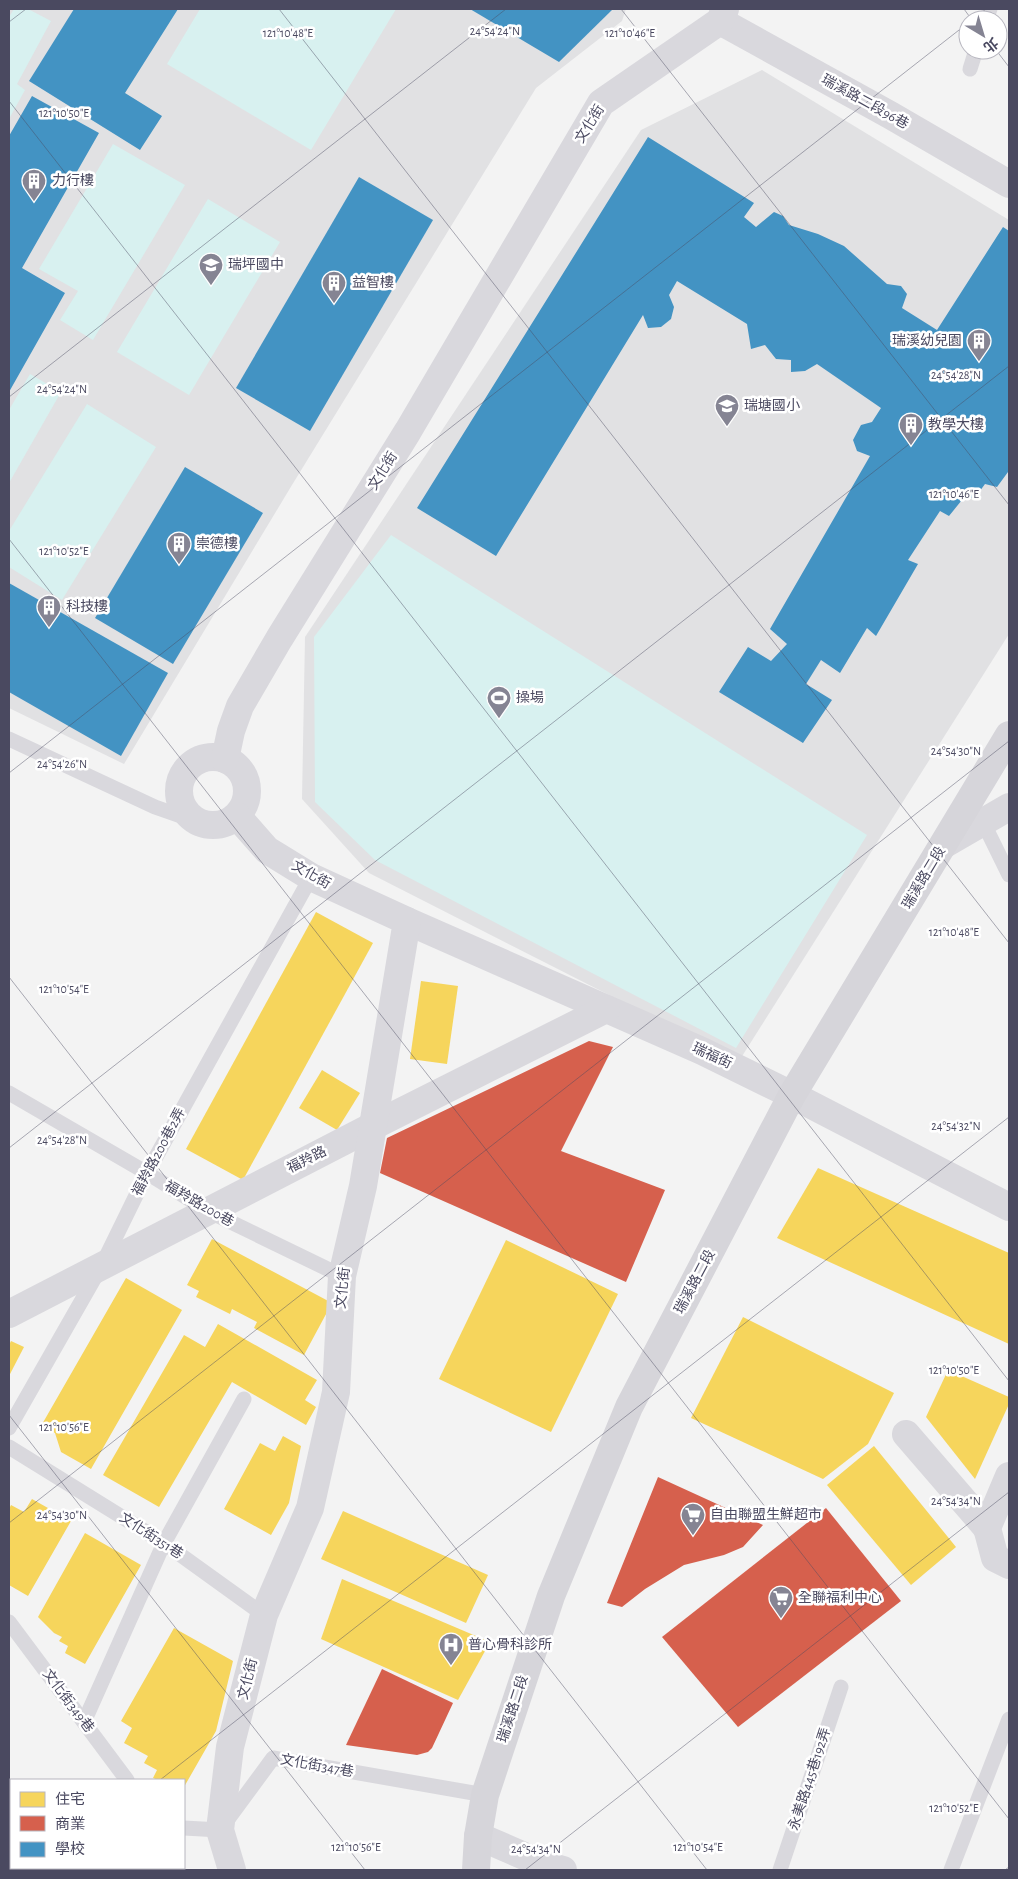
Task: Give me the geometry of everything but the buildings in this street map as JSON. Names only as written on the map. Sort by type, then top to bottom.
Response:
[{"type":"street","name":"瑞溪路二段96巷","points":[[723,15],[1009,184]]},
{"type":"street","name":"文化街","points":[[225,759],[231,731],[240,706],[278,639],[408,431],[602,103],[723,15]]},
{"type":"street","name":"瑞溪路二段","points":[[476,1870],[478,1836],[485,1795],[551,1596],[629,1407],[792,1095],[1009,735]]},
{"type":"street","points":[[214,757],[225,759],[235,765],[247,784],[247,796],[237,816],[227,822],[206,825],[195,821],[187,814],[181,804],[179,793],[180,782],[189,768],[203,759],[214,757]]},
{"type":"street","points":[[945,844],[1009,807]]},
{"type":"street","name":"文化街","points":[[232,1870],[220,1830],[230,1747],[264,1614],[310,1508],[336,1392],[342,1276],[363,1186],[407,921],[311,877],[267,850],[237,816]]},
{"type":"street","name":"瑞福街","points":[[407,921],[702,1051],[1009,1206]]},
{"type":"street","name":"福羚路","points":[[9,1314],[373,1126],[606,1009]]},
{"type":"street","points":[[906,1434],[986,1528],[995,1558],[1009,1565]]},
{"type":"street","points":[[986,1528],[1009,1476]]},
{"type":"street","points":[[478,1836],[545,1865],[563,1870]]},
{"type":"lane","points":[[970,69],[973,60]]},
{"type":"lane","points":[[9,739],[155,807],[195,821]]},
{"type":"lane","points":[[983,822],[1009,876]]},
{"type":"lane","name":"福羚路200巷2弄","points":[[9,1428],[102,1266],[147,1173],[311,877]]},
{"type":"lane","name":"福羚路200巷","points":[[9,1093],[147,1173],[208,1211],[342,1276]]},
{"type":"lane","points":[[84,1722],[164,1543],[244,1399]]},
{"type":"lane","name":"文化街351巷","points":[[9,1447],[164,1543],[264,1614]]},
{"type":"lane","name":"文化街349巷","points":[[9,1622],[126,1779]]},
{"type":"lane","name":"永美路445巷192弄","points":[[780,1870],[841,1687]]},
{"type":"lane","points":[[951,1870],[1009,1719]]},
{"type":"lane","name":"文化街347巷","points":[[220,1830],[273,1758],[485,1795]]},
{"type":"lane","points":[[185,1828],[220,1830]]},
{"type":"shaded area","name":"瑞坪國中","points":[[9,9],[626,9],[622,21],[536,88],[292,485],[124,764],[9,708]]},
{"type":"shaded area","points":[[14,9],[28,9],[51,21],[17,84],[25,90],[9,119],[9,17]]},
{"type":"shaded area","points":[[200,9],[396,9],[311,150],[167,64]]},
{"type":"shaded area","name":"瑞塘國小","points":[[762,70],[1009,220],[1009,634],[739,1061],[369,873],[302,799],[305,637],[641,130]]},
{"type":"shaded area","points":[[113,144],[185,185],[93,340],[60,320],[78,291],[39,269]]},
{"type":"shaded area","points":[[208,199],[280,242],[189,395],[117,352]]},
{"type":"shaded area","points":[[30,374],[61,392],[9,483],[9,410]]},
{"type":"shaded area","points":[[87,404],[156,447],[62,600],[9,567],[9,531]]},
{"type":"shaded area","name":"操場","points":[[391,535],[867,835],[736,1048],[375,860],[315,802],[314,637]]},
{"type":"place","name":"力行樓","points":[[34,202]]},
{"type":"place","name":"瑞坪國中","points":[[211,286]]},
{"type":"place","name":"益智樓","points":[[334,304]]},
{"type":"place","name":"瑞溪幼兒園","points":[[979,362]]},
{"type":"place","name":"瑞塘國小","points":[[727,427]]},
{"type":"place","name":"教學大樓","points":[[911,446]]},
{"type":"place","name":"崇德樓","points":[[179,565]]},
{"type":"place","name":"科技樓","points":[[49,628]]},
{"type":"place","name":"操場","points":[[499,719]]},
{"type":"place","name":"自由聯盟生鮮超市","points":[[693,1536]]},
{"type":"place","name":"全聯福利中心","points":[[781,1619]]},
{"type":"place","name":"普心骨科診所","points":[[451,1666]]}]
